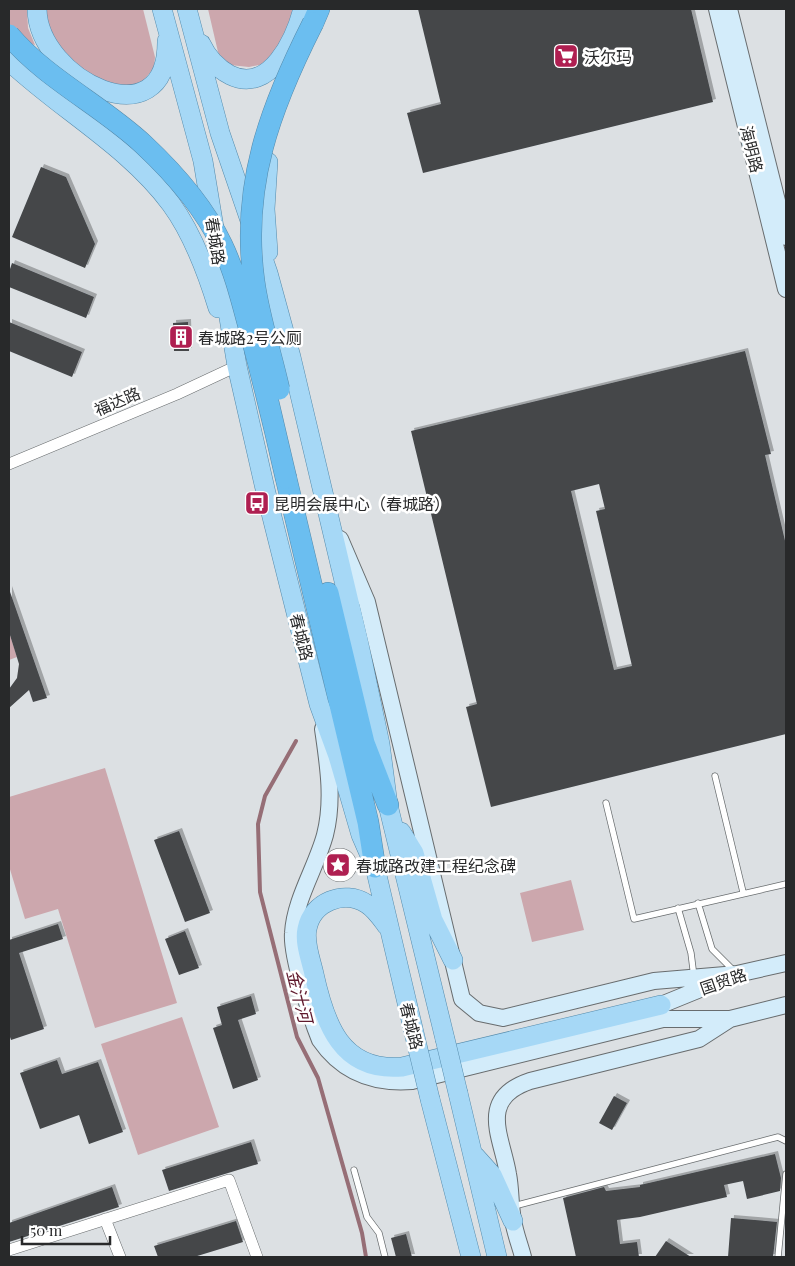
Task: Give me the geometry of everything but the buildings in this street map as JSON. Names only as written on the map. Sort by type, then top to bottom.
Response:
[{"type":"highway","points":[[319,9],[267,128],[256,171],[251,216],[254,282],[293,476],[368,822],[375,867]]},
{"type":"highway","points":[[9,35],[31,57],[116,121],[157,158],[194,200],[214,230],[228,258],[293,476],[364,743],[390,811]]},
{"type":"highway","points":[[9,49],[65,84]]},
{"type":"main road","points":[[38,9],[39,27],[43,37],[64,66],[99,88],[116,95],[126,96],[144,91],[160,76],[167,50],[163,11]]},
{"type":"main road","points":[[187,10],[195,32],[212,62],[222,71],[242,78],[260,76],[274,66],[291,41],[303,9]]},
{"type":"main road","points":[[289,351],[267,248],[266,175],[285,106],[328,9]]},
{"type":"main road","name":"海明路","points":[[717,9],[783,258],[786,288]]},
{"type":"main road","name":"海明路","points":[[730,9],[786,237]]},
{"type":"main road","name":"春城路","points":[[187,10],[220,132],[268,273],[289,351],[329,514],[380,744],[390,811],[497,1257]]},
{"type":"main road","name":"春城路","points":[[163,11],[203,160],[237,366],[319,704],[338,756],[361,836],[375,867],[430,1098],[471,1257]]},
{"type":"main road","points":[[9,61],[45,93],[130,160],[173,206],[194,244],[206,273],[237,366]]},
{"type":"main road","points":[[329,514],[368,602],[462,1000],[479,1013],[503,1018],[654,981],[738,974]]},
{"type":"main road","points":[[319,704],[328,768],[330,799],[325,835],[296,912],[292,935],[296,961],[314,1028],[320,1040],[336,1060],[359,1075],[384,1082],[412,1081],[663,1020],[730,1019],[786,1005]]},
{"type":"main road","points":[[390,811],[414,854],[433,920],[453,960]]},
{"type":"main road","points":[[388,927],[366,903],[344,897],[336,898],[322,905],[312,916],[306,931],[321,1004],[334,1034],[353,1056],[375,1066],[402,1067],[661,1005]]},
{"type":"main road","name":"国贸路","points":[[661,1005],[738,974],[786,963]]},
{"type":"main road","points":[[523,1257],[512,1214],[508,1174],[496,1126],[500,1104],[507,1094],[517,1086],[530,1081],[698,1040],[730,1019]]},
{"type":"main road","points":[[473,1153],[492,1175],[512,1214]]},
{"type":"main road","points":[[463,1257],[465,1234]]},
{"type":"street","name":"福达路","points":[[9,464],[177,394],[237,366]]},
{"type":"street","points":[[9,1250],[229,1180],[257,1257]]},
{"type":"street","points":[[105,1219],[120,1257]]},
{"type":"lane","points":[[715,776],[743,892]]},
{"type":"lane","points":[[606,802],[634,919],[743,892],[786,884]]},
{"type":"lane","points":[[698,903],[712,949],[738,974]]},
{"type":"lane","points":[[678,908],[691,954],[694,978]]},
{"type":"lane","points":[[512,1214],[778,1137],[785,1138],[786,1141]]},
{"type":"lane","points":[[354,1170],[368,1217],[379,1233],[385,1257]]},
{"type":"lane","points":[[778,1257],[786,1174]]},
{"type":"shaded area","points":[[9,9],[27,9],[28,28],[35,45],[9,38]]},
{"type":"shaded area","points":[[43,9],[143,9],[155,57],[154,68],[143,81],[132,86],[100,83],[55,48]]},
{"type":"shaded area","points":[[208,9],[299,9],[286,40],[264,64],[249,67],[230,65],[223,61],[218,52]]},
{"type":"shaded area","points":[[9,632],[17,657],[9,660]]},
{"type":"shaded area","points":[[105,768],[177,1003],[95,1028],[58,909],[25,919],[9,866],[9,797]]},
{"type":"shaded area","points":[[571,880],[584,930],[532,942],[520,893]]},
{"type":"shaded area","points":[[182,1017],[219,1127],[138,1155],[101,1044]]},
{"type":"waterway","name":"金汁河","points":[[296,741],[265,796],[258,824],[260,892],[297,1037],[318,1078],[362,1233],[366,1257]]},
{"type":"place","name":"沃尔玛","points":[[566,56]]},
{"type":"place","name":"春城路2号公厕","points":[[181,337]]},
{"type":"place","name":"昆明会展中心（春城路）","points":[[257,503]]},
{"type":"place","name":"春城路改建工程纪念碑","points":[[338,865]]}]
